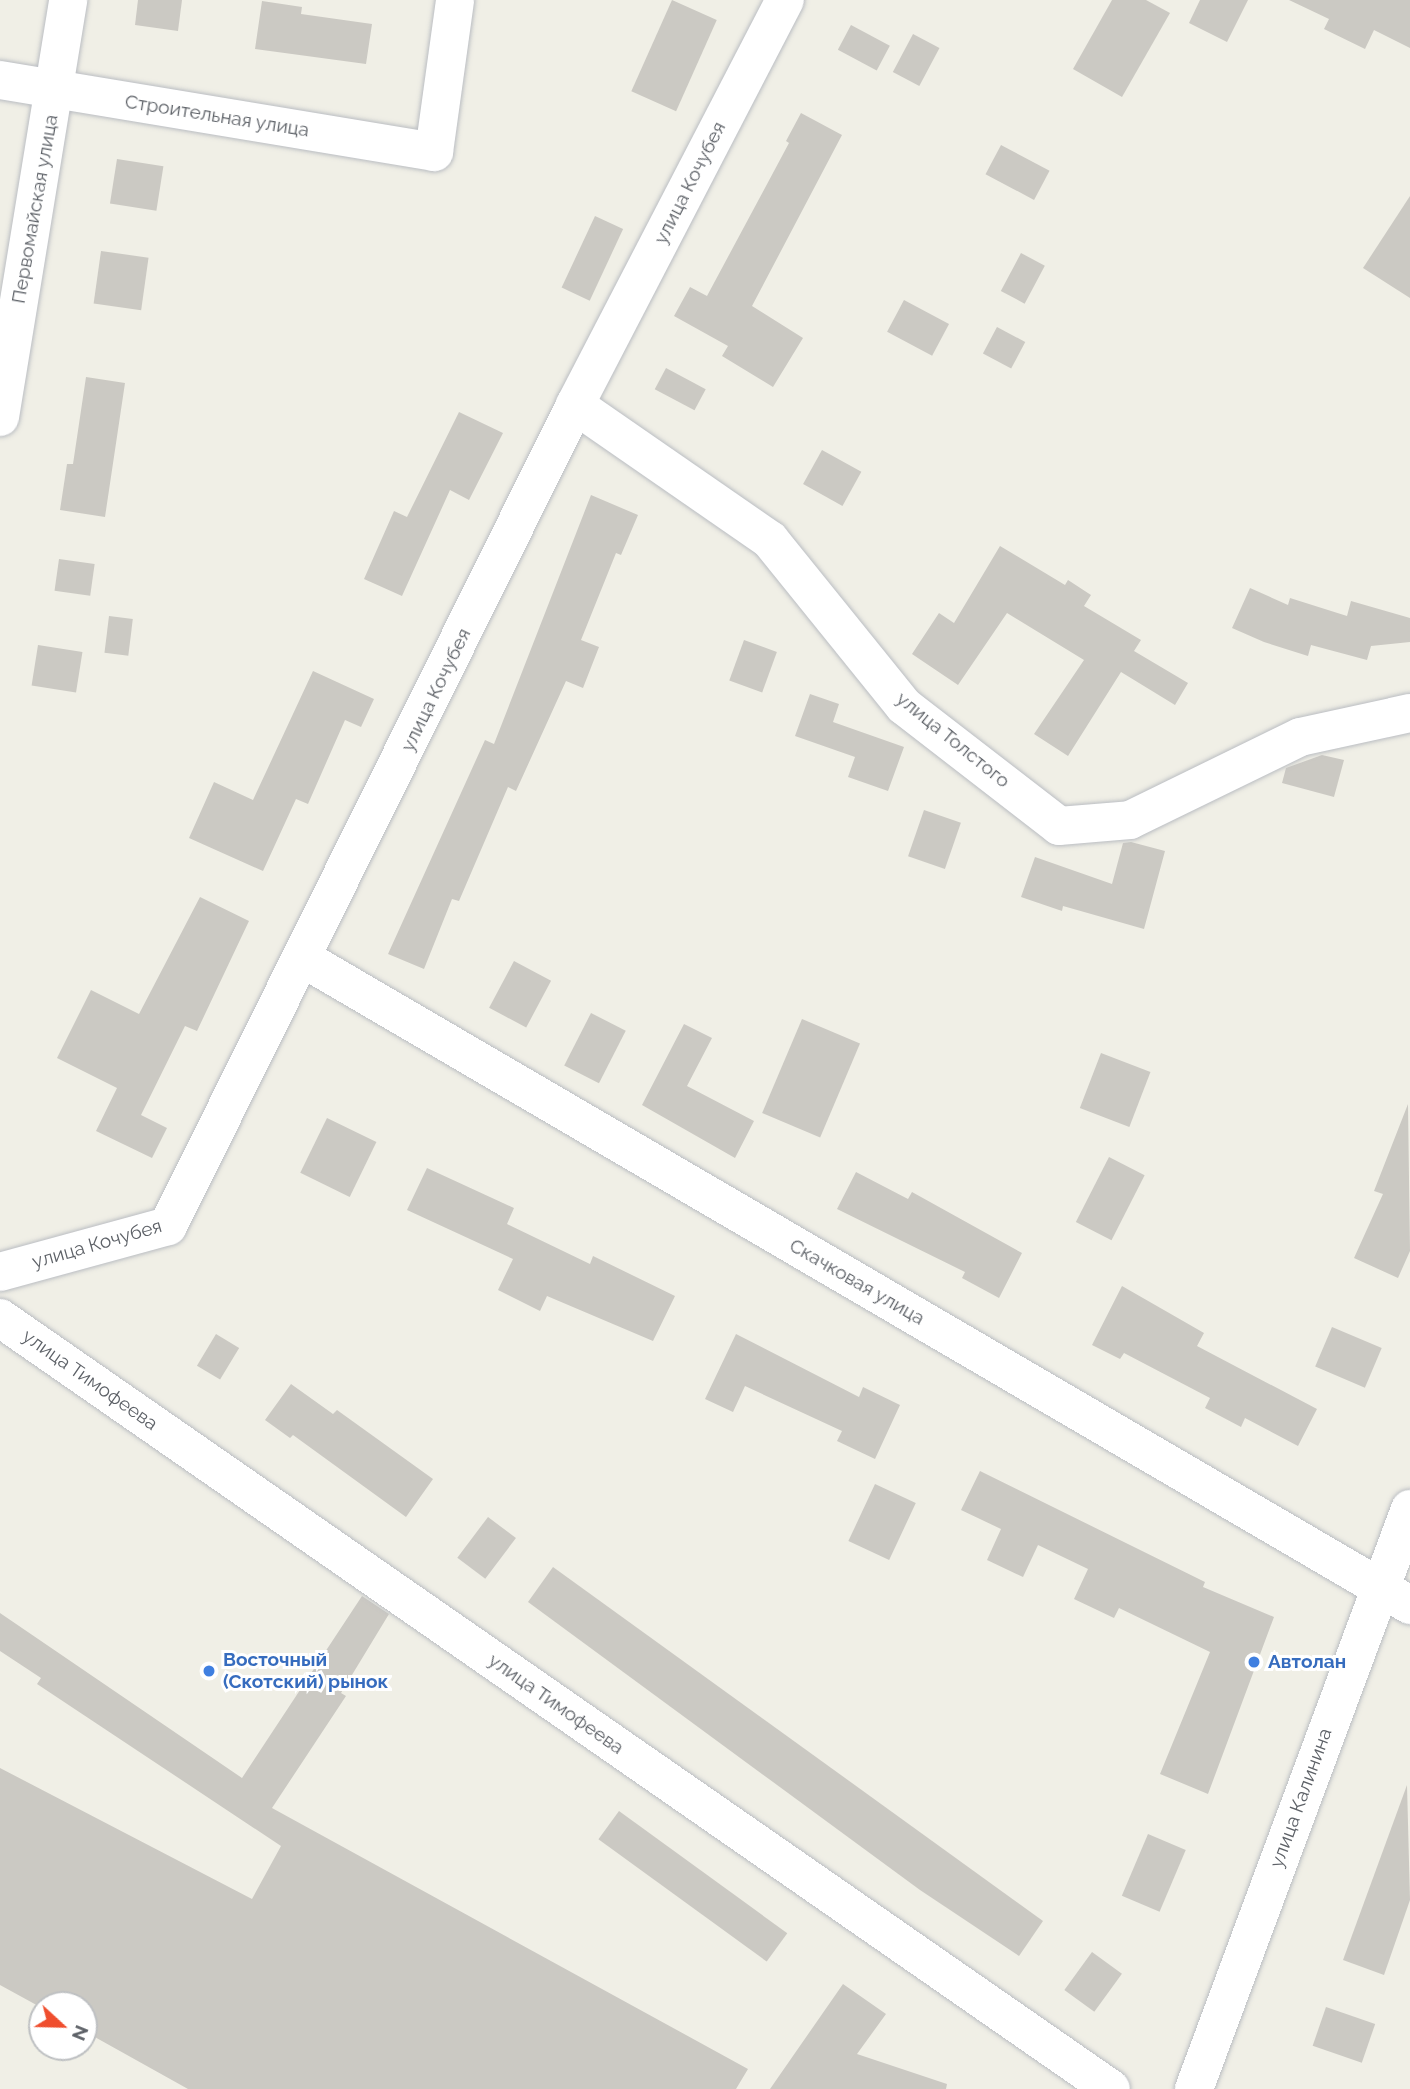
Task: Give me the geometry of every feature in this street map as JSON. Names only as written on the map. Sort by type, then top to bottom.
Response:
[{"type":"street","name":"Первомайская улица","points":[[0,417],[56,89],[68,0]]},
{"type":"street","name":"Строительная улица","points":[[0,80],[434,152],[455,0]]},
{"type":"street","name":"улица Кочубея","points":[[0,1272],[168,1226],[304,959],[575,405],[785,0]]},
{"type":"street","name":"улица Толстого","points":[[575,405],[770,540],[904,706],[1059,826],[1130,820],[1300,737],[1410,713]]},
{"type":"street","name":"Скачковая улица","points":[[304,959],[1395,1596]]},
{"type":"street","name":"улица Тимофеева","points":[[0,1318],[1111,2089]]},
{"type":"street","name":"улица Калинина","points":[[1194,2089],[1395,1596],[1410,1508]]},
{"type":"building","points":[[138,0],[182,0],[178,31],[135,25]]},
{"type":"building","points":[[672,0],[717,20],[676,111],[631,91]]},
{"type":"building","points":[[1112,0],[1146,0],[1170,13],[1122,97],[1073,69]]},
{"type":"building","points":[[1200,0],[1248,0],[1227,42],[1189,23]]},
{"type":"building","points":[[1289,0],[1410,0],[1410,48],[1374,30],[1365,49],[1324,29],[1329,19]]},
{"type":"building","points":[[262,1],[302,7],[301,14],[372,24],[366,64],[255,49]]},
{"type":"building","points":[[851,25],[890,46],[877,70],[838,50]]},
{"type":"building","points":[[913,34],[939,48],[919,86],[893,72]]},
{"type":"building","points":[[801,113],[842,135],[752,306],[803,338],[773,387],[722,356],[728,346],[674,316],[690,287],[707,296],[789,143],[786,141]]},
{"type":"building","points":[[1001,145],[1050,171],[1034,200],[986,174]]},
{"type":"building","points":[[117,159],[163,166],[156,211],[110,203]]},
{"type":"building","points":[[1410,196],[1410,298],[1363,268]]},
{"type":"building","points":[[595,216],[623,229],[590,301],[562,288]]},
{"type":"building","points":[[101,251],[149,258],[141,310],[94,303]]},
{"type":"building","points":[[1021,253],[1045,266],[1025,304],[1001,291]]},
{"type":"building","points":[[904,300],[949,324],[932,356],[887,332]]},
{"type":"building","points":[[997,327],[1025,342],[1011,369],[983,353]]},
{"type":"building","points":[[666,368],[706,389],[694,410],[655,389]]},
{"type":"building","points":[[86,377],[125,383],[105,517],[60,510],[67,464],[73,464]]},
{"type":"building","points":[[459,412],[503,433],[469,500],[450,490],[402,596],[364,579],[394,511],[407,517]]},
{"type":"building","points":[[822,450],[861,472],[842,506],[803,484]]},
{"type":"building","points":[[591,495],[638,515],[621,555],[616,553],[581,640],[599,647],[583,688],[566,681],[516,791],[508,787],[459,901],[452,899],[424,969],[388,954],[485,740],[494,744]]},
{"type":"building","points":[[1000,546],[1065,585],[1068,580],[1091,595],[1084,606],[1141,640],[1134,651],[1188,683],[1175,705],[1121,672],[1068,756],[1034,734],[1084,660],[1007,613],[958,685],[912,654],[939,613],[954,623]]},
{"type":"building","points":[[59,559],[95,564],[90,596],[55,591]]},
{"type":"building","points":[[1250,588],[1288,605],[1290,598],[1347,616],[1351,601],[1410,618],[1410,642],[1371,646],[1367,660],[1311,645],[1308,656],[1264,642],[1232,628]]},
{"type":"building","points":[[109,616],[133,619],[128,656],[104,653]]},
{"type":"building","points":[[744,640],[777,652],[762,692],[729,680]]},
{"type":"building","points":[[38,645],[82,652],[76,693],[32,685]]},
{"type":"building","points":[[313,671],[374,699],[361,727],[345,720],[308,804],[296,799],[263,871],[189,838],[214,782],[253,800]]},
{"type":"building","points":[[810,694],[839,704],[833,722],[904,747],[888,791],[848,777],[855,757],[795,736]]},
{"type":"building","points":[[1322,755],[1344,760],[1334,797],[1282,783],[1286,768]]},
{"type":"building","points":[[924,810],[961,823],[945,869],[908,856]]},
{"type":"building","points":[[1131,842],[1165,851],[1144,929],[1063,906],[1062,911],[1021,897],[1035,857],[1112,884],[1123,843]]},
{"type":"building","points":[[200,897],[249,921],[197,1031],[185,1026],[141,1115],[167,1128],[152,1158],[96,1131],[117,1088],[57,1058],[91,990],[139,1014]]},
{"type":"building","points":[[514,961],[551,981],[526,1028],[489,1008]]},
{"type":"building","points":[[591,1013],[626,1031],[599,1083],[564,1066]]},
{"type":"building","points":[[802,1019],[860,1044],[820,1138],[762,1113]]},
{"type":"building","points":[[684,1024],[712,1038],[687,1086],[754,1121],[735,1158],[642,1105]]},
{"type":"building","points":[[1101,1053],[1150,1072],[1129,1127],[1080,1108]]},
{"type":"building","points":[[1408,1104],[1410,1251],[1398,1278],[1354,1258],[1383,1194],[1374,1191]]},
{"type":"building","points":[[327,1118],[376,1142],[350,1197],[300,1173]]},
{"type":"building","points":[[1109,1157],[1145,1175],[1111,1240],[1076,1222]]},
{"type":"building","points":[[427,1168],[514,1208],[507,1224],[590,1264],[593,1256],[675,1296],[653,1341],[547,1296],[540,1311],[498,1290],[513,1259],[407,1210]]},
{"type":"building","points":[[856,1172],[908,1199],[912,1192],[1022,1253],[999,1298],[962,1278],[965,1272],[837,1209]]},
{"type":"building","points":[[1122,1286],[1204,1333],[1197,1346],[1317,1409],[1298,1446],[1245,1418],[1241,1427],[1205,1408],[1210,1398],[1124,1353],[1120,1359],[1092,1345]]},
{"type":"building","points":[[1332,1327],[1382,1348],[1365,1388],[1315,1367]]},
{"type":"building","points":[[216,1334],[239,1348],[220,1380],[197,1366]]},
{"type":"building","points":[[736,1334],[859,1397],[863,1387],[900,1405],[875,1459],[837,1441],[842,1431],[745,1386],[733,1412],[705,1399]]},
{"type":"building","points":[[291,1384],[333,1414],[337,1410],[433,1479],[406,1517],[293,1435],[290,1438],[265,1420]]},
{"type":"building","points":[[980,1471],[1205,1582],[1203,1587],[1274,1617],[1208,1794],[1160,1774],[1210,1652],[1119,1608],[1114,1618],[1074,1599],[1088,1569],[1038,1545],[1023,1577],[987,1560],[1001,1529],[961,1510]]},
{"type":"building","points":[[875,1484],[916,1503],[889,1560],[848,1541]]},
{"type":"building","points":[[488,1517],[516,1538],[485,1579],[457,1558]]},
{"type":"building","points":[[553,1567],[1043,1921],[1019,1956],[920,1890],[528,1602]]},
{"type":"building","points":[[362,1596],[389,1614],[341,1693],[346,1696],[272,1808],[748,2069],[736,2089],[188,2089],[98,2039],[98,1991],[28,1991],[28,2000],[0,1985],[0,1768],[252,1899],[281,1846],[37,1684],[41,1678],[0,1651],[0,1613],[242,1778]]},
{"type":"building","points":[[1407,1785],[1410,1900],[1384,1975],[1343,1960]]},
{"type":"building","points":[[619,1811],[787,1933],[767,1962],[598,1839]]},
{"type":"building","points":[[1148,1834],[1186,1850],[1160,1912],[1122,1896]]},
{"type":"building","points":[[1092,1952],[1122,1974],[1094,2012],[1064,1990]]},
{"type":"building","points":[[843,1984],[886,2014],[857,2054],[947,2084],[946,2089],[770,2089]]},
{"type":"building","points":[[1326,2007],[1375,2024],[1362,2063],[1313,2046]]},
{"type":"place","name":"Автолан","points":[[1254,1662]]},
{"type":"place","name":"Восточный (Скотский) рынок","points":[[209,1671]]}]
